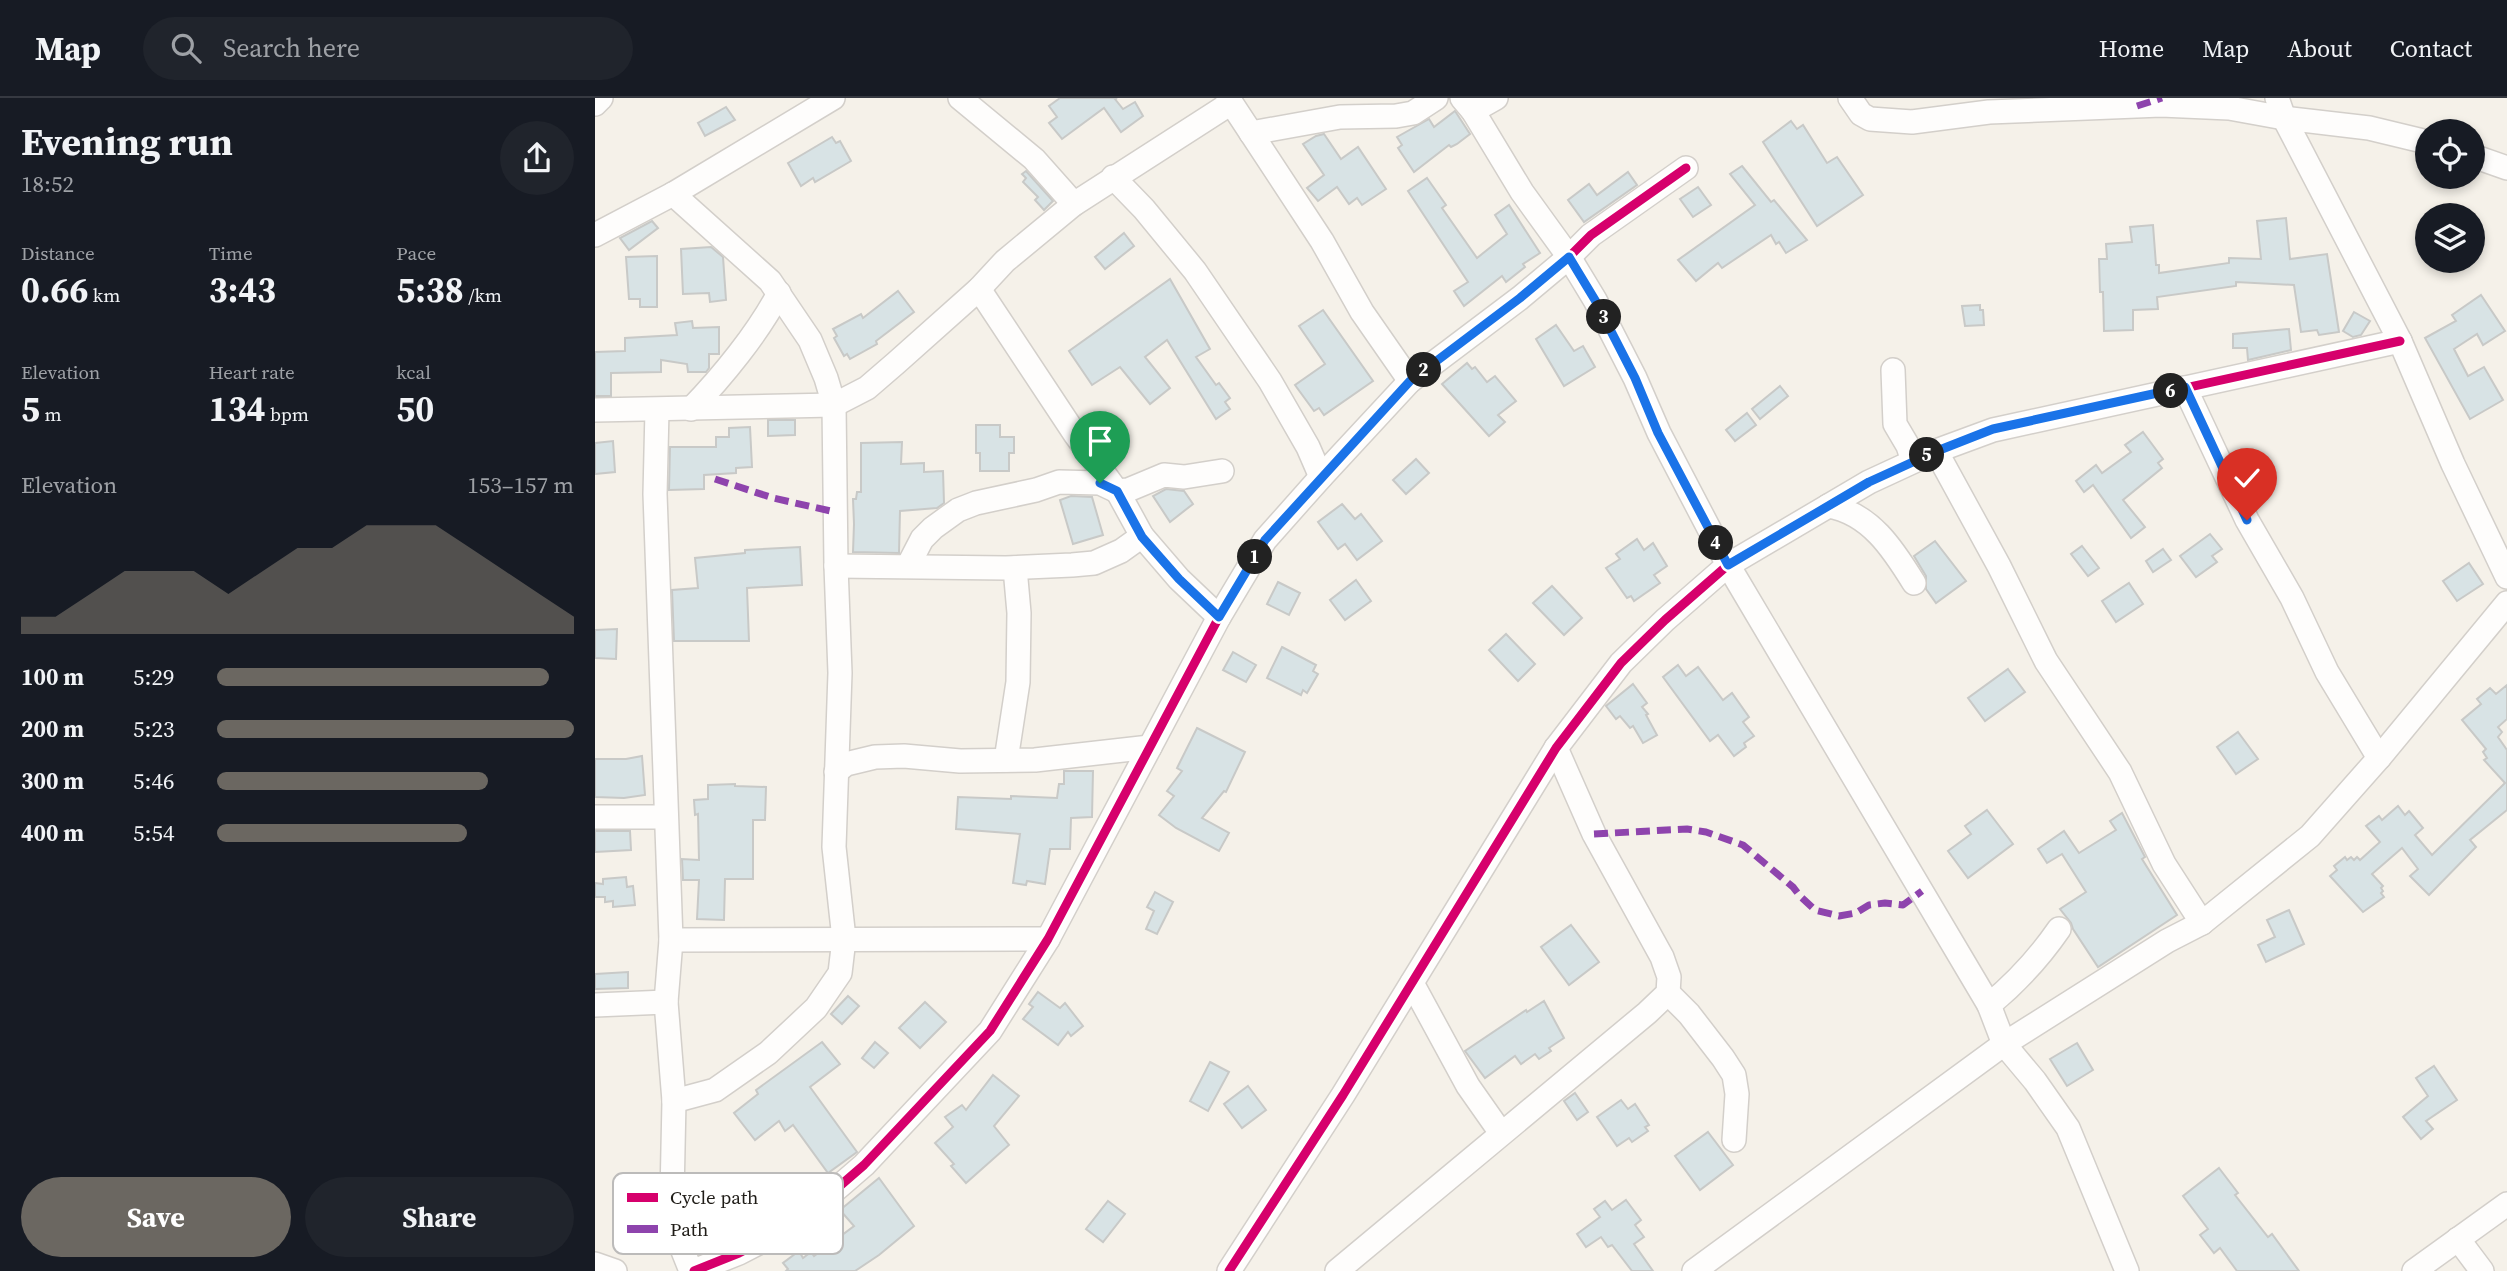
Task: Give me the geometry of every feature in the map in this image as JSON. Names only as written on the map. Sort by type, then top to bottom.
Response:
[{"type":"street","points":[[595,104],[601,98]]},
{"type":"street","points":[[595,235],[673,194],[833,98]]},
{"type":"street","points":[[960,98],[1034,159],[1074,204]]},
{"type":"street","points":[[1251,133],[1340,117],[1413,113],[1436,98]]},
{"type":"street","points":[[1496,98],[1468,105],[1522,192],[1569,257],[1624,356],[1658,433],[1728,565],[1989,1005],[2004,1044],[2035,1081],[2068,1128],[2127,1271]]},
{"type":"street","points":[[1850,98],[1861,114],[1870,119],[1912,122],[1989,112],[2161,105],[2281,108],[2415,139]]},
{"type":"street","points":[[595,410],[834,405],[867,388],[979,289],[1005,261],[1074,204],[1229,101],[1322,241],[1362,312],[1410,381]]},
{"type":"street","points":[[2281,108],[2400,341],[2453,464],[2507,577]]},
{"type":"street","points":[[2485,160],[2507,168]]},
{"type":"street","points":[[843,1183],[864,1165],[990,1031],[1048,939],[1219,617],[1265,540],[1410,381],[1520,298],[1591,235],[1686,168]]},
{"type":"street","points":[[1113,177],[1144,209],[1195,271],[1270,381],[1308,447],[1321,477]]},
{"type":"street","points":[[673,194],[770,281],[810,340],[827,378],[834,405],[840,673],[835,847],[843,939],[840,974],[815,1008],[768,1054],[715,1090],[674,1101]]},
{"type":"street","points":[[979,289],[1075,434],[1117,491],[1142,537],[1179,579],[1219,617]]},
{"type":"street","points":[[691,409],[718,381],[779,293]]},
{"type":"street","points":[[1229,1271],[1343,1095],[1556,748],[1621,663],[1728,565],[1869,482],[1993,429],[2400,341]]},
{"type":"street","points":[[1893,370],[1895,425],[1908,446],[1913,461]]},
{"type":"street","points":[[2185,387],[2247,520],[2293,598],[2327,672],[2379,758]]},
{"type":"street","points":[[657,410],[655,494],[671,940],[666,1002],[674,1101],[672,1173]]},
{"type":"street","points":[[1937,451],[1999,566],[2046,662],[2120,772],[2164,864],[2202,923]]},
{"type":"street","points":[[908,566],[922,540],[933,528],[958,510],[976,503],[1036,490],[1059,482],[1100,483],[1117,491],[1129,490],[1164,475],[1184,477],[1222,471]]},
{"type":"street","points":[[1828,506],[1845,509],[1861,518],[1893,552],[1914,583]]},
{"type":"street","points":[[836,566],[1015,568],[1094,563],[1121,551],[1142,537]]},
{"type":"street","points":[[1006,760],[1018,682],[1019,612],[1015,568]]},
{"type":"street","points":[[1694,1271],[2004,1044],[2167,941],[2202,923],[2309,836],[2379,758],[2507,603]]},
{"type":"street","points":[[836,772],[846,764],[875,757],[1035,760],[1150,747]]},
{"type":"street","points":[[1556,748],[1594,834],[1662,957],[1668,977],[1668,993],[1689,1014],[1734,1075],[1737,1094],[1734,1140]]},
{"type":"street","points":[[595,817],[665,817]]},
{"type":"street","points":[[1989,1005],[2040,957],[2059,929]]},
{"type":"street","points":[[671,940],[1048,939]]},
{"type":"street","points":[[1412,983],[1468,1086],[1501,1133]]},
{"type":"street","points":[[1337,1271],[1668,993]]},
{"type":"street","points":[[595,1005],[666,1002]]},
{"type":"street","points":[[2414,1271],[2507,1204]]},
{"type":"street","points":[[2458,1239],[2482,1271]]},
{"type":"street","points":[[685,1254],[693,1271],[736,1254]]},
{"type":"street","points":[[595,1264],[615,1271]]},
{"type":"building","points":[[1060,98],[1117,98],[1115,99],[1123,109],[1135,102],[1143,116],[1121,132],[1104,108],[1062,139],[1049,123],[1057,117],[1049,106]]},
{"type":"building","points":[[726,107],[735,120],[705,136],[698,123]]},
{"type":"building","points":[[1455,111],[1470,134],[1457,144],[1451,147],[1449,145],[1414,172],[1398,148],[1402,145],[1397,137],[1429,119],[1434,127]]},
{"type":"building","points":[[1791,121],[1797,129],[1803,125],[1827,163],[1837,157],[1863,195],[1817,226],[1763,142]]},
{"type":"building","points":[[1324,134],[1341,159],[1358,147],[1386,189],[1362,205],[1357,198],[1349,204],[1337,187],[1318,201],[1307,188],[1324,175],[1303,144]]},
{"type":"building","points":[[832,137],[836,143],[840,141],[851,161],[815,182],[813,178],[801,186],[788,163]]},
{"type":"building","points":[[1742,166],[1807,240],[1786,253],[1771,235],[1722,268],[1718,263],[1696,281],[1678,260],[1755,205],[1730,174]]},
{"type":"building","points":[[1026,171],[1053,201],[1044,210],[1035,200],[1038,197],[1023,182],[1026,178],[1022,174]]},
{"type":"building","points":[[1628,172],[1637,185],[1584,222],[1568,200],[1589,184],[1597,195]]},
{"type":"building","points":[[1427,178],[1446,205],[1442,208],[1477,258],[1507,234],[1495,215],[1509,205],[1540,253],[1523,264],[1525,267],[1506,282],[1502,276],[1464,306],[1454,291],[1468,282],[1408,191]]},
{"type":"building","points":[[1698,187],[1711,205],[1693,217],[1680,199]]},
{"type":"building","points":[[2286,218],[2290,259],[2327,254],[2339,332],[2319,335],[2317,330],[2301,332],[2294,285],[2236,282],[2236,286],[2157,297],[2158,309],[2133,310],[2133,330],[2104,331],[2099,259],[2107,259],[2106,244],[2132,242],[2130,227],[2153,225],[2159,273],[2229,263],[2229,258],[2261,259],[2257,221]]},
{"type":"building","points":[[652,221],[658,228],[629,250],[620,238]]},
{"type":"building","points":[[1124,233],[1134,246],[1105,269],[1095,257]]},
{"type":"building","points":[[711,247],[723,257],[726,300],[710,302],[709,293],[683,294],[681,249]]},
{"type":"building","points":[[657,256],[657,307],[640,307],[640,299],[629,299],[626,257]]},
{"type":"building","points":[[1170,279],[1210,349],[1196,357],[1216,385],[1219,383],[1230,398],[1225,402],[1230,409],[1216,419],[1167,340],[1145,357],[1170,388],[1150,404],[1120,367],[1092,385],[1069,351]]},
{"type":"building","points":[[898,291],[914,312],[876,341],[877,344],[850,359],[847,354],[844,356],[834,338],[837,336],[833,329],[861,314],[863,318]]},
{"type":"building","points":[[2481,295],[2505,331],[2483,345],[2477,334],[2454,349],[2468,376],[2484,367],[2503,400],[2470,419],[2425,338],[2456,321],[2452,315]]},
{"type":"building","points":[[1980,305],[1984,325],[1965,326],[1962,306]]},
{"type":"building","points":[[1323,310],[1373,381],[1324,415],[1319,408],[1314,411],[1295,385],[1325,364],[1299,326]]},
{"type":"building","points":[[2354,312],[2370,321],[2361,335],[2353,337],[2343,331]]},
{"type":"building","points":[[692,321],[693,328],[719,327],[719,354],[709,354],[709,368],[706,372],[688,372],[687,364],[661,360],[661,372],[611,373],[611,396],[595,396],[595,352],[625,351],[625,338],[677,335],[675,323]]},
{"type":"building","points":[[1556,325],[1574,351],[1583,346],[1595,367],[1564,386],[1536,339]]},
{"type":"building","points":[[2289,329],[2291,350],[2248,360],[2247,348],[2233,348],[2233,334]]},
{"type":"building","points":[[1467,363],[1472,369],[1475,367],[1487,382],[1495,376],[1516,401],[1498,415],[1505,422],[1489,436],[1442,384]]},
{"type":"building","points":[[1780,386],[1788,396],[1760,419],[1752,409]]},
{"type":"building","points":[[1747,413],[1756,425],[1735,441],[1726,430]]},
{"type":"building","points":[[768,420],[795,420],[795,435],[768,436]]},
{"type":"building","points":[[976,425],[1000,425],[1000,437],[1014,437],[1014,453],[1009,453],[1009,471],[980,471],[980,453],[976,453]]},
{"type":"building","points":[[750,427],[752,467],[736,468],[736,473],[704,475],[704,489],[669,490],[670,447],[716,447],[716,437],[729,437],[729,428]]},
{"type":"building","points":[[2143,432],[2163,459],[2158,463],[2162,468],[2123,500],[2145,527],[2131,538],[2093,485],[2084,492],[2076,481],[2096,465],[2102,473],[2131,452],[2125,445]]},
{"type":"building","points":[[613,441],[615,472],[595,474],[595,443]]},
{"type":"building","points":[[902,442],[901,464],[924,463],[924,472],[943,471],[944,503],[937,508],[900,511],[899,553],[853,552],[853,499],[856,499],[857,492],[861,492],[861,443]]},
{"type":"building","points":[[1416,459],[1429,473],[1406,494],[1393,480]]},
{"type":"building","points":[[1166,489],[1184,491],[1193,504],[1170,522],[1153,496]]},
{"type":"building","points":[[1071,496],[1092,497],[1103,535],[1073,544],[1060,500]]},
{"type":"building","points":[[1342,504],[1355,519],[1361,514],[1382,541],[1357,560],[1345,544],[1338,549],[1318,522]]},
{"type":"building","points":[[2210,534],[2222,549],[2212,556],[2217,562],[2196,577],[2180,556]]},
{"type":"building","points":[[1637,539],[1644,550],[1653,543],[1667,566],[1654,575],[1660,583],[1634,601],[1631,596],[1627,598],[1606,568],[1620,559],[1616,554]]},
{"type":"building","points":[[1935,541],[1966,581],[1936,603],[1926,589],[1926,576],[1914,556]]},
{"type":"building","points":[[2082,546],[2099,568],[2088,576],[2071,554]]},
{"type":"building","points":[[800,547],[802,585],[747,588],[749,641],[674,641],[672,590],[698,588],[695,558],[745,553],[745,550]]},
{"type":"building","points":[[2163,549],[2171,560],[2153,572],[2146,561]]},
{"type":"building","points":[[2469,563],[2483,584],[2457,601],[2443,581]]},
{"type":"building","points":[[1356,580],[1371,601],[1345,620],[1330,600]]},
{"type":"building","points":[[1278,582],[1300,593],[1289,615],[1267,604]]},
{"type":"building","points":[[2129,583],[2143,604],[2116,622],[2102,601]]},
{"type":"building","points":[[1552,586],[1582,618],[1564,635],[1533,603]]},
{"type":"building","points":[[617,629],[616,659],[595,658],[595,630]]},
{"type":"building","points":[[1506,634],[1535,664],[1518,681],[1489,650]]},
{"type":"building","points":[[1282,647],[1316,665],[1313,671],[1318,674],[1307,693],[1303,690],[1301,695],[1267,678]]},
{"type":"building","points":[[1233,652],[1256,665],[1246,682],[1223,670]]},
{"type":"building","points":[[1678,665],[1686,676],[1698,667],[1723,700],[1732,693],[1749,717],[1743,722],[1754,736],[1744,743],[1746,747],[1734,756],[1718,735],[1710,741],[1663,677]]},
{"type":"building","points":[[2008,669],[2025,692],[1985,721],[1968,698]]},
{"type":"building","points":[[1633,684],[1647,703],[1642,707],[1657,735],[1643,743],[1633,726],[1630,728],[1620,716],[1616,719],[1606,706]]},
{"type":"building","points":[[2507,685],[2507,719],[2498,727],[2502,732],[2498,737],[2507,750],[2507,810],[2470,840],[2476,847],[2429,895],[2410,876],[2418,869],[2402,848],[2372,874],[2383,886],[2381,893],[2384,897],[2363,912],[2330,876],[2337,870],[2334,866],[2345,857],[2347,860],[2357,857],[2360,860],[2380,842],[2366,826],[2379,816],[2382,820],[2398,806],[2405,815],[2409,811],[2423,828],[2415,835],[2432,855],[2505,783],[2484,760],[2487,758],[2483,752],[2486,749],[2462,720],[2481,704],[2477,699],[2490,688],[2496,694]]},
{"type":"building","points":[[1197,728],[1245,752],[1226,792],[1224,791],[1202,818],[1229,833],[1219,851],[1176,828],[1159,815],[1174,796],[1167,791],[1182,771],[1177,768]]},
{"type":"building","points":[[2238,732],[2258,759],[2236,774],[2217,747]]},
{"type":"building","points":[[642,756],[645,795],[624,798],[595,797],[595,759]]},
{"type":"building","points":[[1064,771],[1093,771],[1092,817],[1071,818],[1070,849],[1050,849],[1045,884],[1027,881],[1026,885],[1013,883],[1020,834],[956,829],[958,797],[1057,798],[1059,784],[1064,784]]},
{"type":"building","points":[[708,785],[766,787],[765,820],[753,820],[753,879],[725,879],[724,920],[697,919],[699,880],[683,880],[682,859],[699,860],[698,814],[695,815],[694,800],[708,799]]},
{"type":"building","points":[[1987,810],[2013,844],[1968,878],[1948,851],[1971,834],[1965,826]]},
{"type":"building","points":[[2122,813],[2145,857],[2142,859],[2177,915],[2098,967],[2060,909],[2086,892],[2062,854],[2047,863],[2038,849],[2064,831],[2079,853],[2116,830],[2110,821]]},
{"type":"building","points":[[595,831],[630,831],[631,850],[595,852]]},
{"type":"building","points":[[626,877],[627,887],[633,886],[635,905],[613,907],[613,901],[605,902],[605,897],[595,897],[595,883],[603,884],[603,879]]},
{"type":"building","points":[[1155,892],[1173,902],[1157,934],[1146,929],[1154,911],[1147,907]]},
{"type":"building","points":[[2289,910],[2304,944],[2266,962],[2258,945],[2275,937],[2267,920]]},
{"type":"building","points":[[1571,925],[1599,962],[1569,985],[1541,947]]},
{"type":"building","points":[[628,972],[628,988],[595,989],[595,974]]},
{"type":"building","points":[[1038,992],[1060,1008],[1065,1003],[1083,1026],[1071,1036],[1068,1032],[1058,1045],[1023,1019],[1033,1007],[1029,1004]]},
{"type":"building","points":[[848,996],[859,1006],[842,1024],[831,1014]]},
{"type":"building","points":[[1544,1001],[1564,1038],[1539,1059],[1535,1054],[1521,1064],[1515,1056],[1485,1078],[1465,1051]]},
{"type":"building","points":[[925,1002],[946,1022],[920,1048],[899,1028]]},
{"type":"building","points":[[822,1042],[840,1064],[810,1087],[857,1152],[828,1173],[793,1125],[785,1131],[779,1121],[755,1140],[734,1113],[758,1094],[756,1090]]},
{"type":"building","points":[[875,1042],[888,1053],[874,1068],[862,1058]]},
{"type":"building","points":[[2077,1043],[2093,1070],[2067,1086],[2050,1059]]},
{"type":"building","points":[[1210,1062],[1229,1072],[1208,1111],[1190,1101]]},
{"type":"building","points":[[2434,1066],[2457,1100],[2426,1121],[2433,1129],[2421,1139],[2403,1117],[2428,1096],[2416,1078]]},
{"type":"building","points":[[993,1075],[1019,1096],[994,1126],[1009,1145],[966,1183],[951,1166],[954,1164],[935,1143],[953,1127],[945,1117],[962,1105],[966,1110]]},
{"type":"building","points":[[1248,1086],[1266,1110],[1242,1128],[1224,1104]]},
{"type":"building","points":[[1575,1093],[1588,1112],[1577,1120],[1564,1101]]},
{"type":"building","points":[[1621,1100],[1628,1109],[1635,1104],[1649,1125],[1645,1127],[1648,1131],[1632,1142],[1629,1138],[1617,1146],[1597,1117]]},
{"type":"building","points":[[1708,1132],[1733,1165],[1700,1190],[1675,1156]]},
{"type":"building","points":[[2219,1168],[2238,1193],[2235,1195],[2268,1237],[2272,1234],[2299,1271],[2237,1271],[2220,1248],[2214,1253],[2200,1235],[2208,1229],[2183,1196]]},
{"type":"building","points":[[879,1178],[914,1226],[855,1271],[786,1271],[788,1269],[783,1263],[795,1254],[801,1254],[803,1258],[808,1254],[843,1254],[843,1234],[854,1226],[843,1213],[843,1208]]},
{"type":"building","points":[[1626,1200],[1641,1220],[1635,1225],[1644,1237],[1634,1244],[1653,1271],[1632,1271],[1612,1245],[1608,1247],[1601,1237],[1586,1247],[1577,1234],[1600,1217],[1594,1209],[1605,1201],[1612,1210]]},
{"type":"building","points":[[1108,1201],[1125,1214],[1103,1242],[1086,1229]]},
{"type":"marked path","points":[[2137,106],[2162,98]]},
{"type":"marked path","points":[[715,479],[773,498],[835,512]]},
{"type":"marked path","points":[[1594,834],[1687,829],[1706,832],[1743,845],[1793,887],[1815,910],[1839,916],[1856,913],[1869,905],[1903,905],[1922,891]]},
{"type":"cycle path","points":[[843,1183],[864,1165],[990,1031],[1048,939],[1219,617],[1265,540],[1410,381],[1520,298],[1591,235],[1686,168]]},
{"type":"cycle path","points":[[1229,1271],[1343,1095],[1556,748],[1621,663],[1728,565],[1869,482],[1936,451],[1993,430],[2400,341]]},
{"type":"cycle path","points":[[694,1271],[736,1254]]},
{"type":"route","points":[[1100,483],[1117,491],[1142,537],[1179,579],[1219,617],[1265,540],[1410,381],[1520,298],[1569,257],[1595,300],[1635,378],[1658,433],[1728,565],[1869,482],[1993,429],[2185,387],[2247,520]]}]
